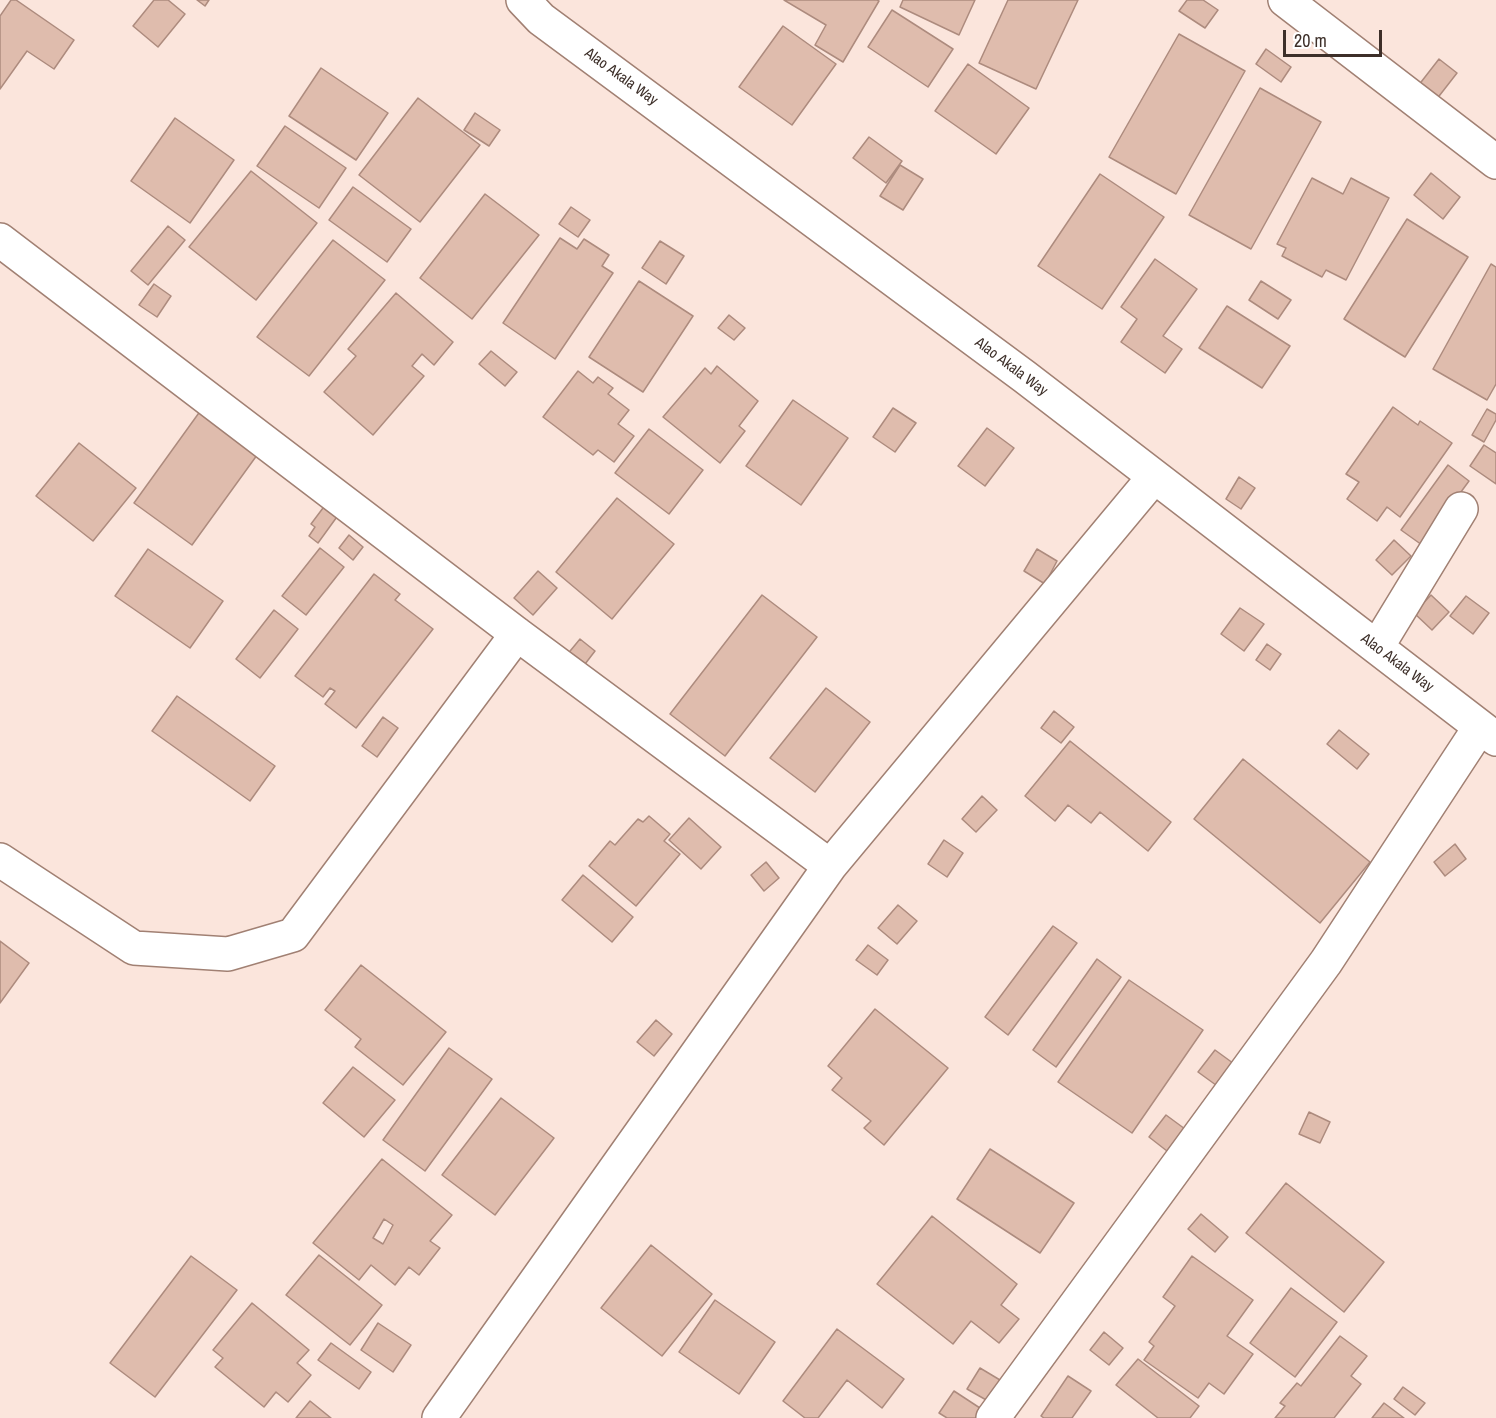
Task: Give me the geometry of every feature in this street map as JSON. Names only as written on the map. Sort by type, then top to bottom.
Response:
[{"type":"street","name":"Alao Akala Way","points":[[523,0],[541,19],[1006,363],[1488,733]]},
{"type":"street","points":[[1285,0],[1496,162]]},
{"type":"street","points":[[0,240],[517,634],[830,866]]},
{"type":"street","points":[[439,1418],[830,866],[1154,477]]},
{"type":"street","points":[[1377,647],[1461,509]]},
{"type":"street","points":[[0,860],[134,948],[228,954],[293,935],[517,634]]},
{"type":"street","points":[[993,1418],[1326,962],[1488,733]]},
{"type":"building","points":[[11,0],[16,0],[74,40],[54,69],[27,51],[0,89],[0,16]]},
{"type":"building","points":[[154,0],[168,0],[185,14],[158,47],[133,26]]},
{"type":"building","points":[[197,0],[209,0],[205,6]]},
{"type":"building","points":[[784,0],[879,1],[843,62],[815,45],[826,25]]},
{"type":"building","points":[[903,0],[975,0],[959,35],[900,7]]},
{"type":"building","points":[[1008,0],[1078,0],[1036,89],[979,63]]},
{"type":"building","points":[[1187,0],[1203,0],[1218,10],[1205,28],[1179,11]]},
{"type":"building","points":[[892,10],[953,49],[928,87],[868,47]]},
{"type":"building","points":[[783,26],[836,64],[792,125],[739,87]]},
{"type":"building","points":[[1179,34],[1245,71],[1176,194],[1109,157]]},
{"type":"building","points":[[1266,49],[1291,67],[1281,82],[1256,64]]},
{"type":"building","points":[[1439,59],[1457,73],[1436,100],[1418,86]]},
{"type":"building","points":[[968,64],[1029,108],[996,154],[935,111]]},
{"type":"building","points":[[321,68],[388,113],[356,160],[289,116]]},
{"type":"building","points":[[1260,88],[1321,122],[1251,249],[1189,215]]},
{"type":"building","points":[[418,98],[480,145],[420,222],[359,175]]},
{"type":"building","points":[[475,113],[500,130],[489,146],[464,130]]},
{"type":"building","points":[[175,118],[234,160],[190,223],[131,181]]},
{"type":"building","points":[[285,126],[346,168],[319,208],[257,166]]},
{"type":"building","points":[[869,137],[902,161],[886,183],[853,158]]},
{"type":"building","points":[[900,165],[923,179],[903,210],[880,196]]},
{"type":"building","points":[[251,171],[317,223],[256,300],[189,247]]},
{"type":"building","points":[[1431,173],[1460,197],[1443,219],[1414,195]]},
{"type":"building","points":[[1100,174],[1164,217],[1102,309],[1038,266]]},
{"type":"building","points":[[1312,178],[1343,194],[1351,178],[1389,198],[1346,280],[1326,270],[1322,277],[1282,256],[1286,248],[1277,244]]},
{"type":"building","points":[[353,187],[411,229],[387,262],[329,220]]},
{"type":"building","points":[[485,194],[539,235],[472,319],[420,278]]},
{"type":"building","points":[[571,207],[590,220],[578,237],[559,224]]},
{"type":"building","points":[[1407,219],[1468,257],[1405,357],[1344,319]]},
{"type":"building","points":[[168,226],[185,240],[148,285],[131,271]]},
{"type":"building","points":[[560,238],[577,249],[584,239],[609,255],[602,266],[613,273],[555,359],[503,323]]},
{"type":"building","points":[[333,240],[385,280],[309,376],[257,337]]},
{"type":"building","points":[[660,241],[684,256],[666,284],[642,268]]},
{"type":"building","points":[[1155,259],[1197,289],[1163,336],[1182,349],[1165,373],[1121,342],[1137,319],[1121,307]]},
{"type":"building","points":[[1491,264],[1496,267],[1496,384],[1487,400],[1433,369]]},
{"type":"building","points":[[639,281],[693,316],[643,392],[589,357]]},
{"type":"building","points":[[1261,281],[1291,300],[1278,319],[1249,300]]},
{"type":"building","points":[[154,284],[171,296],[157,317],[139,305]]},
{"type":"building","points":[[396,293],[453,342],[434,365],[422,354],[412,366],[424,376],[373,435],[324,392],[356,356],[348,349]]},
{"type":"building","points":[[1227,306],[1290,346],[1262,388],[1199,348]]},
{"type":"building","points":[[729,315],[745,328],[734,340],[718,328]]},
{"type":"building","points":[[491,351],[517,372],[505,386],[479,364]]},
{"type":"building","points":[[717,366],[758,401],[739,426],[745,431],[720,463],[663,417],[705,368],[711,374]]},
{"type":"building","points":[[578,371],[593,383],[598,377],[613,388],[608,394],[629,410],[618,424],[634,436],[614,462],[598,450],[593,455],[543,417]]},
{"type":"building","points":[[793,400],[848,438],[801,505],[746,466]]},
{"type":"building","points":[[1393,407],[1418,425],[1420,421],[1452,443],[1400,517],[1387,507],[1377,521],[1347,499],[1359,482],[1346,474]]},
{"type":"building","points":[[893,408],[916,423],[895,452],[873,437]]},
{"type":"building","points":[[1487,409],[1496,414],[1496,420],[1484,442],[1472,435]]},
{"type":"building","points":[[201,410],[260,451],[192,545],[134,503]]},
{"type":"building","points":[[987,428],[1014,448],[985,486],[958,466]]},
{"type":"building","points":[[649,429],[703,470],[669,514],[615,473]]},
{"type":"building","points":[[79,443],[136,488],[93,541],[36,496]]},
{"type":"building","points":[[1484,445],[1496,453],[1496,484],[1470,466]]},
{"type":"building","points":[[1448,465],[1469,481],[1422,545],[1401,530]]},
{"type":"building","points":[[1239,477],[1255,488],[1241,509],[1226,499]]},
{"type":"building","points":[[617,498],[674,544],[612,619],[556,572]]},
{"type":"building","points":[[326,504],[339,514],[318,543],[309,536],[315,527],[311,524]]},
{"type":"building","points":[[349,535],[363,547],[353,560],[339,548]]},
{"type":"building","points":[[1394,540],[1411,556],[1392,575],[1376,560]]},
{"type":"building","points":[[320,548],[344,567],[306,615],[282,596]]},
{"type":"building","points":[[148,549],[223,601],[190,648],[115,596]]},
{"type":"building","points":[[1037,549],[1057,561],[1045,584],[1024,571]]},
{"type":"building","points":[[538,571],[557,588],[533,615],[514,598]]},
{"type":"building","points":[[374,574],[400,594],[395,600],[433,629],[356,728],[325,704],[335,691],[330,688],[323,697],[295,676]]},
{"type":"building","points":[[762,595],[817,637],[725,756],[670,714]]},
{"type":"building","points":[[1431,595],[1449,612],[1432,630],[1414,613]]},
{"type":"building","points":[[1466,596],[1489,613],[1473,634],[1450,616]]},
{"type":"building","points":[[1240,608],[1264,624],[1244,651],[1221,634]]},
{"type":"building","points":[[274,610],[298,629],[260,678],[236,659]]},
{"type":"building","points":[[580,639],[595,651],[582,668],[566,656]]},
{"type":"building","points":[[1267,644],[1281,654],[1270,670],[1256,660]]},
{"type":"building","points":[[826,688],[870,722],[815,792],[770,758]]},
{"type":"building","points":[[177,696],[275,766],[250,801],[152,731]]},
{"type":"building","points":[[1054,711],[1074,727],[1061,743],[1041,728]]},
{"type":"building","points":[[383,717],[398,728],[377,757],[362,746]]},
{"type":"building","points":[[1339,730],[1369,754],[1357,769],[1327,744]]},
{"type":"building","points":[[1070,741],[1171,822],[1148,851],[1100,812],[1091,823],[1068,805],[1055,821],[1025,796]]},
{"type":"building","points":[[1243,759],[1370,862],[1320,923],[1194,819]]},
{"type":"building","points":[[982,796],[997,810],[976,832],[962,819]]},
{"type":"building","points":[[649,816],[670,834],[664,841],[680,854],[636,906],[589,866],[610,841],[615,845],[638,819],[643,822]]},
{"type":"building","points":[[689,818],[721,847],[701,869],[669,840]]},
{"type":"building","points":[[944,840],[963,853],[947,877],[928,864]]},
{"type":"building","points":[[1455,844],[1466,859],[1445,876],[1434,862]]},
{"type":"building","points":[[766,862],[779,878],[764,891],[751,875]]},
{"type":"building","points":[[583,875],[633,917],[612,942],[562,900]]},
{"type":"building","points":[[898,905],[917,921],[897,944],[878,928]]},
{"type":"building","points":[[1053,926],[1077,943],[1008,1035],[985,1017]]},
{"type":"building","points":[[0,941],[29,963],[0,1003]]},
{"type":"building","points":[[868,945],[888,960],[877,975],[856,960]]},
{"type":"building","points":[[1097,959],[1121,977],[1056,1067],[1033,1050]]},
{"type":"building","points":[[361,965],[446,1032],[403,1085],[355,1047],[361,1039],[325,1010]]},
{"type":"building","points":[[1129,980],[1203,1030],[1132,1133],[1058,1082]]},
{"type":"building","points":[[875,1009],[948,1068],[884,1145],[864,1128],[871,1121],[832,1090],[842,1078],[828,1066]]},
{"type":"building","points":[[656,1020],[672,1034],[654,1056],[637,1042]]},
{"type":"building","points":[[449,1048],[492,1079],[425,1171],[383,1140]]},
{"type":"building","points":[[1215,1050],[1237,1066],[1220,1088],[1198,1072]]},
{"type":"building","points":[[353,1067],[395,1100],[364,1137],[323,1103]]},
{"type":"building","points":[[501,1098],[554,1138],[495,1215],[442,1175]]},
{"type":"building","points":[[1309,1112],[1330,1122],[1320,1143],[1299,1134]]},
{"type":"building","points":[[1166,1115],[1185,1129],[1167,1151],[1149,1137]]},
{"type":"building","points":[[990,1149],[1074,1203],[1040,1253],[957,1199]]},
{"type":"building","points":[[382,1159],[452,1215],[430,1241],[440,1248],[419,1275],[409,1267],[395,1285],[371,1265],[359,1280],[313,1243]],"holes":[[[384,1219],[393,1225],[383,1244],[373,1238]]]},
{"type":"building","points":[[1286,1183],[1384,1262],[1344,1312],[1246,1233]]},
{"type":"building","points":[[1201,1214],[1228,1237],[1215,1252],[1188,1229]]},
{"type":"building","points":[[932,1216],[1017,1284],[1001,1305],[1019,1319],[999,1343],[971,1321],[953,1344],[877,1284]]},
{"type":"building","points":[[651,1245],[712,1294],[662,1356],[601,1308]]},
{"type":"building","points":[[319,1255],[382,1305],[350,1345],[286,1295]]},
{"type":"building","points":[[191,1256],[237,1290],[155,1397],[110,1363]]},
{"type":"building","points":[[1192,1256],[1253,1300],[1227,1336],[1253,1354],[1224,1394],[1209,1383],[1198,1398],[1144,1360],[1154,1346],[1149,1342],[1175,1306],[1163,1297]]},
{"type":"building","points":[[1291,1288],[1337,1322],[1295,1377],[1250,1343]]},
{"type":"building","points":[[715,1300],[775,1342],[739,1394],[679,1352]]},
{"type":"building","points":[[252,1303],[309,1350],[297,1363],[311,1375],[288,1402],[276,1392],[264,1407],[215,1367],[223,1358],[213,1350]]},
{"type":"building","points":[[378,1323],[411,1345],[393,1372],[361,1350]]},
{"type":"building","points":[[837,1329],[904,1379],[882,1408],[847,1380],[818,1418],[805,1418],[783,1401]]},
{"type":"building","points":[[1104,1332],[1123,1348],[1109,1365],[1090,1350]]},
{"type":"building","points":[[1340,1336],[1367,1356],[1351,1376],[1361,1384],[1334,1418],[1275,1418],[1285,1406],[1280,1403],[1297,1383],[1301,1386]]},
{"type":"building","points":[[331,1343],[371,1372],[359,1389],[318,1360]]},
{"type":"building","points":[[1138,1359],[1199,1406],[1190,1418],[1158,1418],[1116,1385]]},
{"type":"building","points":[[980,1368],[1000,1380],[988,1401],[967,1389]]},
{"type":"building","points":[[1068,1376],[1091,1391],[1072,1418],[1044,1418],[1041,1416]]},
{"type":"building","points":[[1403,1387],[1425,1403],[1415,1415],[1394,1399]]},
{"type":"building","points":[[954,1391],[983,1410],[977,1418],[947,1418],[939,1413]]},
{"type":"building","points":[[310,1401],[331,1418],[296,1418]]},
{"type":"building","points":[[1384,1403],[1404,1418],[1372,1418]]}]
